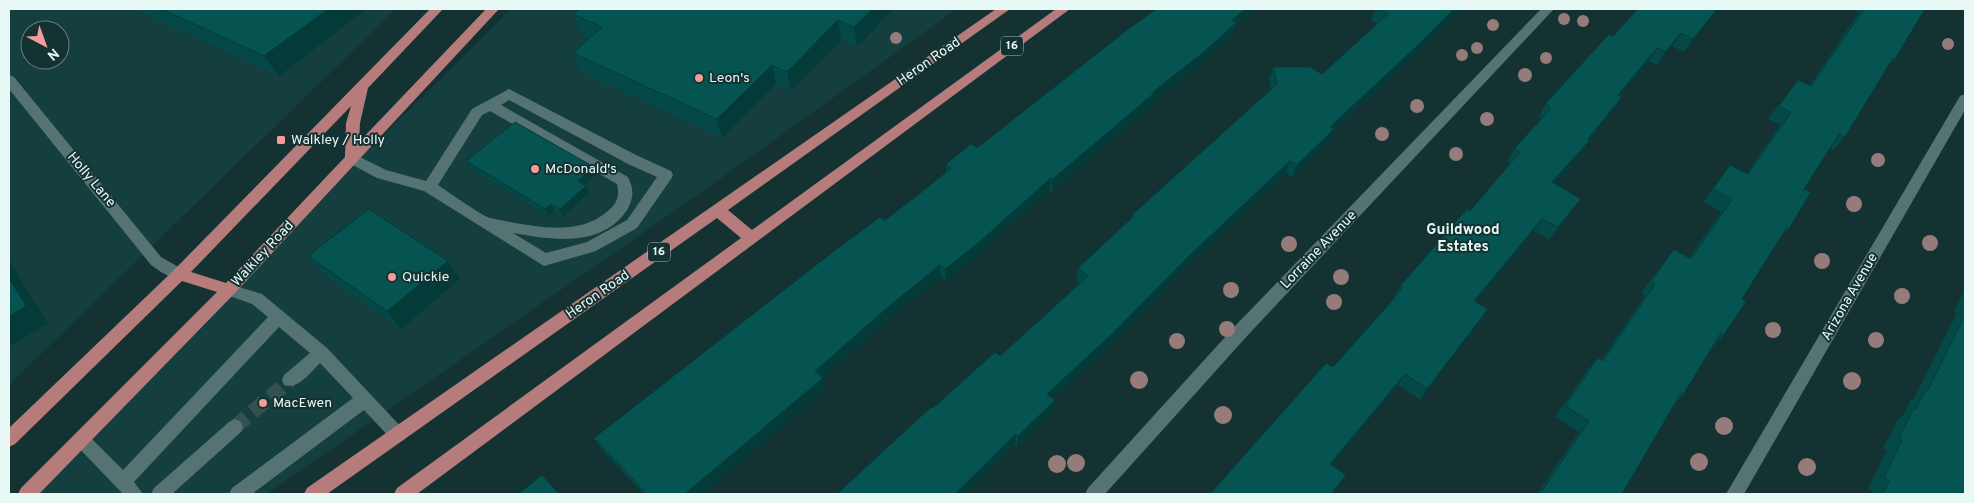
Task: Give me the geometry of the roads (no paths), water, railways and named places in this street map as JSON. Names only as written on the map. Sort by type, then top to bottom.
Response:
[{"type":"main road","points":[[9,438],[179,274],[438,9]]},
{"type":"main road","name":"Walkley Road","points":[[27,494],[229,290],[493,9]]},
{"type":"main road","name":"Heron Road","points":[[313,494],[719,211],[1004,9]]},
{"type":"main road","name":"16","points":[[403,494],[1064,9]]},
{"type":"main road","points":[[352,158],[354,123],[363,86]]},
{"type":"main road","points":[[719,211],[752,238]]},
{"type":"main road","points":[[179,274],[229,290]]},
{"type":"street","name":"Lorraine Avenue","points":[[1094,494],[1242,330],[1548,9]]},
{"type":"street","name":"Holly Lane","points":[[9,80],[156,261],[179,274]]},
{"type":"street","points":[[352,158],[382,174],[429,187],[544,260],[591,247],[632,224],[666,176],[509,94],[477,112],[429,187]]},
{"type":"street","name":"Arizona Avenue","points":[[1735,494],[1965,99]]},
{"type":"street","points":[[486,222],[560,234],[585,232],[602,224],[614,215],[625,202],[628,191],[623,181],[490,105]]},
{"type":"street","points":[[229,290],[257,299],[321,353],[398,435]]},
{"type":"street","points":[[81,439],[129,488],[278,317]]},
{"type":"street","points":[[290,380],[321,353]]},
{"type":"street","points":[[238,494],[365,399]]},
{"type":"street","points":[[160,494],[235,428]]},
{"type":"tunnel","points":[[235,427],[290,380]]},
{"type":"place","name":"Leon's","points":[[699,78]]},
{"type":"place","name":"Walkley / Holly","points":[[281,140]]},
{"type":"place","name":"McDonald's","points":[[535,169]]},
{"type":"place","name":"Quickie","points":[[392,277]]},
{"type":"place","name":"MacEwen","points":[[263,403]]},
{"type":"district","name":"Guildwood Estates","points":[[1463,238]]}]
